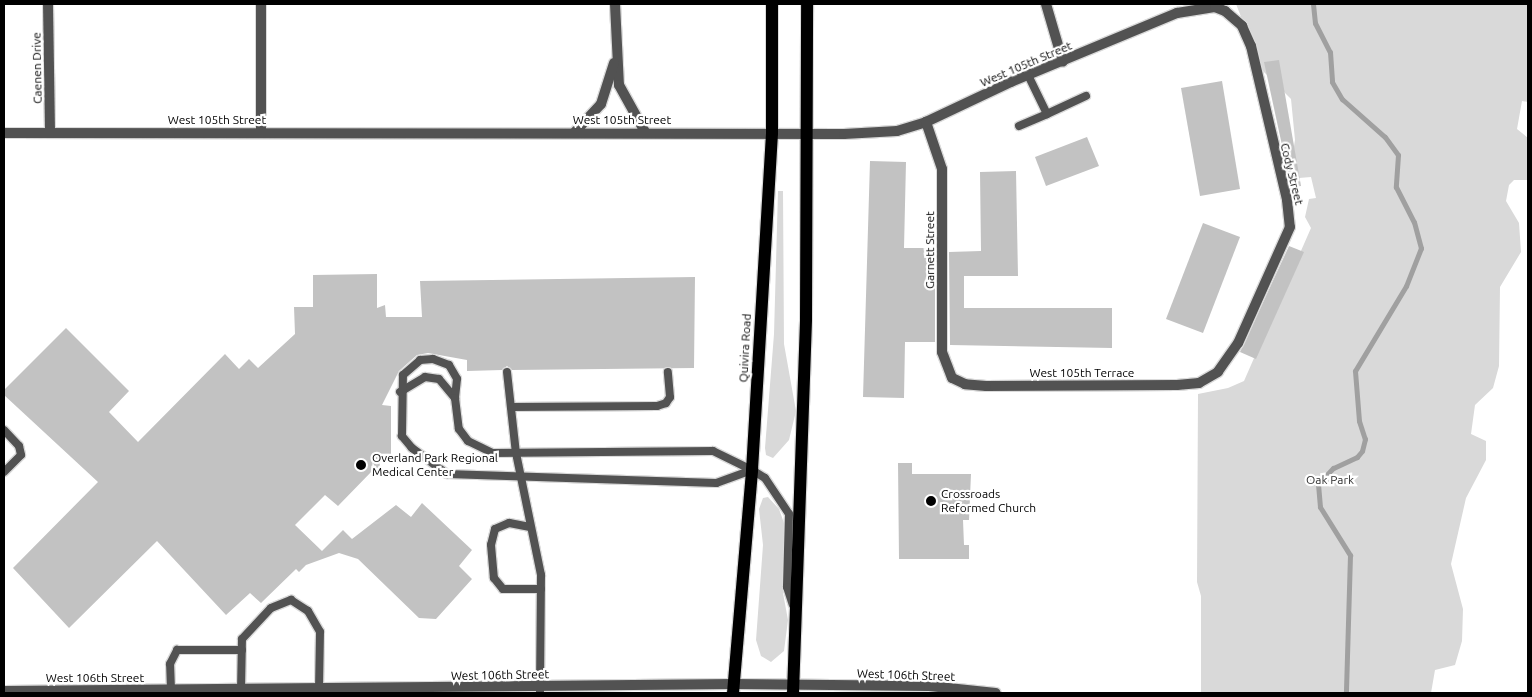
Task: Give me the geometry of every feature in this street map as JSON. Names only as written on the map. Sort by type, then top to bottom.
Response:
[{"type":"main road","name":"Quivira Road","points":[[734,689],[752,470],[772,133],[772,4]]},
{"type":"main road","points":[[793,689],[803,481],[807,4]]},
{"type":"street","name":"Caenen Drive","points":[[48,4],[50,133]]},
{"type":"street","points":[[261,4],[261,133]]},
{"type":"street","points":[[615,4],[615,57],[619,85],[645,132]]},
{"type":"street","points":[[1046,4],[1063,62]]},
{"type":"street","name":"West 105th Street","points":[[4,133],[645,132],[807,134],[897,131],[926,122],[1028,75],[1177,13],[1214,7]]},
{"type":"street","name":"Cody Street","points":[[1213,376],[1238,343],[1290,227],[1287,200],[1251,46],[1242,26],[1225,11],[1214,7]]},
{"type":"street","points":[[575,132],[601,104],[615,57]]},
{"type":"street","name":"Garnett Street","points":[[926,122],[942,169],[942,352],[952,378]]},
{"type":"street","name":"West 105th Terrace","points":[[952,378],[965,384],[986,386],[1177,385],[1199,383],[1213,376]]},
{"type":"street","name":"West 106th Street","points":[[4,691],[793,689],[929,686],[996,693]]},
{"type":"lane","points":[[1028,75],[1047,114]]},
{"type":"lane","points":[[1019,126],[1086,96]]},
{"type":"lane","points":[[752,470],[716,483],[446,474],[412,448],[402,436],[400,392],[403,375],[410,366],[420,360],[433,359],[450,365],[457,379],[455,398],[459,429],[468,440],[493,453],[713,451],[752,470],[766,478],[789,514],[787,586],[796,614]]},
{"type":"lane","points":[[507,372],[516,453],[541,590],[541,690]]},
{"type":"lane","points":[[510,407],[657,406],[666,403],[670,397],[668,372]]},
{"type":"lane","points":[[400,392],[426,377],[440,379],[455,398]]},
{"type":"lane","points":[[4,430],[19,446],[21,455],[4,472]]},
{"type":"lane","points":[[530,527],[509,523],[495,529],[491,545],[494,578],[503,590],[541,590]]},
{"type":"lane","points":[[241,690],[242,639],[272,608],[291,600],[308,611],[320,632],[319,689]]},
{"type":"lane","points":[[171,690],[170,664],[177,650],[242,650]]},
{"type":"green space","name":"Oak Park","points":[[1236,4],[1528,4],[1528,102],[1522,101],[1517,129],[1528,138],[1528,180],[1514,180],[1509,185],[1506,201],[1519,223],[1521,252],[1500,287],[1499,366],[1493,388],[1475,405],[1471,434],[1486,441],[1486,460],[1466,498],[1451,564],[1463,609],[1462,641],[1455,665],[1435,670],[1431,693],[1201,693],[1201,596],[1197,582],[1198,394],[1228,388],[1244,381],[1311,228],[1305,217],[1309,199],[1316,198],[1311,177],[1299,178],[1290,170],[1295,140],[1291,99],[1262,70]]},
{"type":"green space","points":[[778,191],[783,191],[784,344],[796,411],[789,440],[773,458],[766,455],[765,448],[774,334]]},
{"type":"green space","points":[[768,497],[779,509],[784,523],[783,593],[788,620],[784,651],[771,662],[761,656],[756,640],[763,545],[759,509],[763,498]]},
{"type":"building","points":[[1279,60],[1301,186],[1291,187],[1264,62]]},
{"type":"building","points":[[1222,81],[1240,189],[1200,196],[1181,88]]},
{"type":"building","points":[[1087,137],[1099,166],[1046,186],[1035,157]]},
{"type":"building","points":[[870,161],[906,162],[904,248],[935,248],[935,342],[905,342],[904,398],[863,397]]},
{"type":"building","points":[[1016,171],[1018,276],[964,276],[964,308],[1112,308],[1112,348],[950,345],[949,252],[981,251],[980,172]]},
{"type":"building","points":[[1203,223],[1240,237],[1203,333],[1166,319]]},
{"type":"building","points":[[1289,246],[1304,252],[1256,359],[1240,352]]},
{"type":"building","points":[[377,274],[377,308],[385,305],[386,317],[422,317],[420,281],[695,277],[694,368],[512,370],[507,366],[502,370],[467,371],[467,360],[428,353],[417,355],[399,371],[382,405],[391,406],[391,457],[379,457],[380,467],[374,469],[338,506],[325,495],[295,525],[322,551],[343,530],[352,539],[396,505],[411,517],[422,503],[472,550],[459,566],[472,579],[436,619],[419,618],[358,559],[339,553],[306,565],[299,572],[296,569],[261,603],[250,593],[226,615],[157,541],[69,628],[13,568],[98,482],[4,395],[4,390],[66,328],[129,391],[109,412],[138,442],[225,354],[239,369],[249,359],[258,368],[295,334],[294,307],[313,307],[313,275]]},
{"type":"building","name":"Crossroads Reformed Church","points":[[898,463],[912,463],[912,474],[971,474],[969,520],[963,520],[964,545],[969,545],[969,559],[899,559]]},
{"type":"waterway","points":[[1313,4],[1315,23],[1330,52],[1332,82],[1342,99],[1385,137],[1398,155],[1396,187],[1414,222],[1421,248],[1406,286],[1355,371],[1359,421],[1365,439],[1362,451],[1357,457],[1333,468],[1318,484],[1320,507],[1350,555],[1346,693]]},
{"type":"place","name":"Overland Park Regional Medical Center","points":[[361,465]]},
{"type":"place","name":"Crossroads Reformed Church","points":[[931,501]]}]
